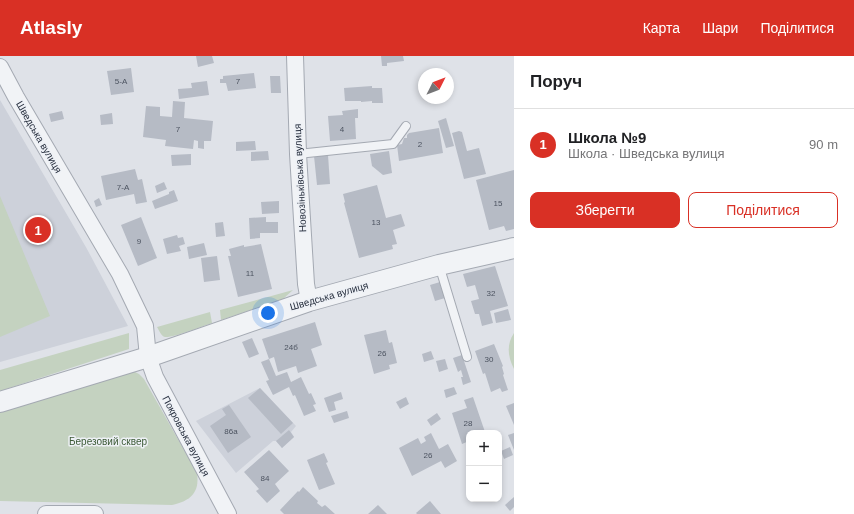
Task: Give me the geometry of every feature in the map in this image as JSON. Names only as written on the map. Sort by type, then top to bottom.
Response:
[{"type":"street","name":"Новозіньківська вулиця","points":[[295,56],[298,154],[306,284],[309,300]]},
{"type":"street","name":"Шведська вулиця","points":[[1,71],[120,274],[144,326],[148,357]]},
{"type":"street","name":"Шведська вулиця","points":[[0,402],[148,357],[309,300],[514,248]]},
{"type":"street","name":"Покровська вулиця","points":[[148,357],[158,382],[228,514]]},
{"type":"street","points":[[46,514],[95,514]]},
{"type":"lane","points":[[298,154],[393,144],[406,126]]},
{"type":"lane","points":[[439,266],[467,356]]},
{"type":"shaded area","points":[[0,100],[87,249],[128,326],[0,362]]},
{"type":"shaded area","points":[[260,388],[296,426],[291,432],[294,437],[282,448],[276,441],[273,441],[236,473],[196,421]]},
{"type":"green space","points":[[0,196],[50,316],[0,337]]},
{"type":"green space","points":[[293,290],[283,299],[221,320],[220,310]]},
{"type":"green space","points":[[210,312],[212,323],[181,334],[165,337],[161,334],[157,327]]},
{"type":"green space","points":[[129,333],[129,349],[0,391],[0,370]]},
{"type":"green space","points":[[514,333],[514,369],[510,360],[509,346]]},
{"type":"green space","name":"Березовий сквер","points":[[131,370],[139,374],[144,379],[197,473],[197,486],[189,498],[172,505],[0,501],[0,411]]},
{"type":"building","points":[[196,56],[212,56],[214,63],[198,67]]},
{"type":"building","points":[[381,56],[403,56],[404,61],[387,63],[387,66],[382,66]]},
{"type":"building","points":[[131,68],[134,92],[111,95],[107,71]]},
{"type":"building","points":[[254,73],[256,88],[228,91],[226,83],[220,83],[220,79],[223,79],[223,76]]},
{"type":"building","points":[[270,76],[280,76],[281,93],[271,93]]},
{"type":"building","points":[[207,81],[209,95],[179,99],[178,89],[192,88],[191,83]]},
{"type":"building","points":[[372,86],[372,88],[382,88],[383,103],[372,103],[372,101],[345,101],[344,88]]},
{"type":"building","points":[[173,101],[185,102],[184,118],[213,121],[211,141],[204,141],[204,149],[198,148],[198,141],[194,140],[193,149],[165,146],[166,140],[143,137],[146,106],[160,107],[160,116],[172,117]]},
{"type":"building","points":[[358,109],[358,118],[355,118],[356,139],[330,141],[328,116],[343,115],[342,111]]},
{"type":"building","points":[[62,111],[64,119],[51,122],[49,114]]},
{"type":"building","points":[[112,113],[113,124],[101,125],[100,115]]},
{"type":"building","points":[[446,118],[454,146],[446,148],[438,121]]},
{"type":"building","points":[[439,128],[443,153],[399,161],[397,145],[402,144],[404,138],[407,138],[409,133]]},
{"type":"building","points":[[459,131],[462,132],[467,151],[479,148],[486,174],[464,179],[452,133]]},
{"type":"building","points":[[255,141],[256,150],[236,151],[236,142]]},
{"type":"building","points":[[268,151],[269,160],[251,161],[251,152]]},
{"type":"building","points":[[389,151],[392,173],[383,175],[372,166],[370,154]]},
{"type":"building","points":[[191,154],[191,165],[172,166],[171,155]]},
{"type":"building","points":[[328,155],[330,184],[317,185],[314,156]]},
{"type":"building","points":[[135,169],[138,180],[142,179],[147,202],[136,204],[134,194],[106,200],[101,176]]},
{"type":"building","points":[[514,170],[514,229],[506,231],[504,226],[489,230],[476,180]]},
{"type":"building","points":[[164,182],[167,189],[157,193],[155,186]]},
{"type":"building","points":[[377,185],[386,218],[401,214],[405,226],[393,230],[397,244],[392,245],[393,249],[359,258],[344,203],[343,194]]},
{"type":"building","points":[[174,190],[178,201],[155,209],[152,201],[169,194],[169,192]]},
{"type":"building","points":[[99,198],[102,205],[96,207],[94,201]]},
{"type":"building","points":[[279,201],[279,213],[262,214],[261,202]]},
{"type":"building","points":[[141,217],[157,258],[138,266],[121,225]]},
{"type":"building","points":[[266,217],[266,222],[278,222],[278,233],[260,233],[260,238],[250,239],[249,218]]},
{"type":"building","points":[[223,222],[225,236],[216,237],[215,223]]},
{"type":"building","points":[[177,235],[178,238],[183,237],[185,244],[179,246],[181,251],[167,254],[163,239]]},
{"type":"building","points":[[204,243],[207,255],[189,259],[187,247]]},
{"type":"building","points":[[261,244],[272,289],[238,297],[228,256],[231,256],[229,249],[244,245],[244,247]]},
{"type":"building","points":[[217,256],[220,280],[204,282],[201,258]]},
{"type":"building","points":[[495,266],[508,306],[490,311],[493,323],[482,326],[479,314],[475,314],[471,301],[479,299],[475,285],[467,287],[463,274]]},
{"type":"building","points":[[440,282],[445,298],[435,301],[430,285]]},
{"type":"building","points":[[508,309],[511,320],[496,323],[494,313]]},
{"type":"building","points":[[315,322],[322,345],[311,349],[317,366],[298,373],[296,366],[278,372],[274,357],[269,359],[262,339]]},
{"type":"building","points":[[386,330],[389,343],[392,342],[397,363],[389,365],[390,369],[374,374],[364,335]]},
{"type":"building","points":[[252,338],[259,354],[249,358],[242,342]]},
{"type":"building","points":[[494,344],[503,366],[503,375],[508,390],[502,392],[500,388],[491,392],[485,373],[483,374],[475,351]]},
{"type":"building","points":[[431,351],[434,359],[424,362],[422,354]]},
{"type":"building","points":[[462,355],[471,382],[463,385],[461,370],[458,372],[453,358]]},
{"type":"building","points":[[269,359],[276,376],[287,372],[291,382],[301,377],[309,394],[311,393],[316,404],[313,405],[316,411],[304,416],[295,395],[293,396],[289,387],[273,395],[266,381],[269,380],[261,362]]},
{"type":"building","points":[[445,359],[448,369],[439,372],[436,361]]},
{"type":"building","points":[[454,387],[457,394],[446,398],[444,390]]},
{"type":"building","points":[[260,388],[293,423],[281,434],[248,398]]},
{"type":"building","points":[[341,392],[343,399],[334,402],[336,410],[329,412],[324,398]]},
{"type":"building","points":[[406,397],[409,404],[400,409],[396,402]]},
{"type":"building","points":[[473,397],[484,430],[466,430],[466,442],[462,444],[452,413],[467,408],[464,400]]},
{"type":"building","points":[[514,403],[514,425],[506,406]]},
{"type":"building","points":[[229,405],[251,437],[228,453],[210,426],[226,415],[222,409]]},
{"type":"building","points":[[347,411],[349,418],[334,423],[331,416]]},
{"type":"building","points":[[437,413],[441,419],[431,426],[427,420]]},
{"type":"building","points":[[289,430],[294,437],[282,448],[276,441]]},
{"type":"building","points":[[431,433],[439,449],[448,444],[457,461],[445,468],[441,461],[412,476],[399,448],[418,438],[421,444],[426,441],[424,437]]},
{"type":"building","points":[[514,433],[514,450],[508,435]]},
{"type":"building","points":[[510,447],[513,455],[504,459],[502,451]]},
{"type":"building","points":[[269,450],[289,471],[275,484],[280,491],[267,503],[256,491],[259,489],[244,472]]},
{"type":"building","points":[[324,453],[328,462],[326,463],[335,484],[319,490],[307,460]]},
{"type":"building","points":[[303,487],[318,501],[317,503],[322,507],[325,505],[335,514],[284,514],[280,510]]},
{"type":"building","points":[[514,497],[514,507],[510,511],[505,505]]},
{"type":"building","points":[[430,501],[441,514],[416,513]]},
{"type":"building","points":[[378,505],[387,514],[368,514]]},
{"type":"place","name":"Школа №9","points":[[38,230]]}]
